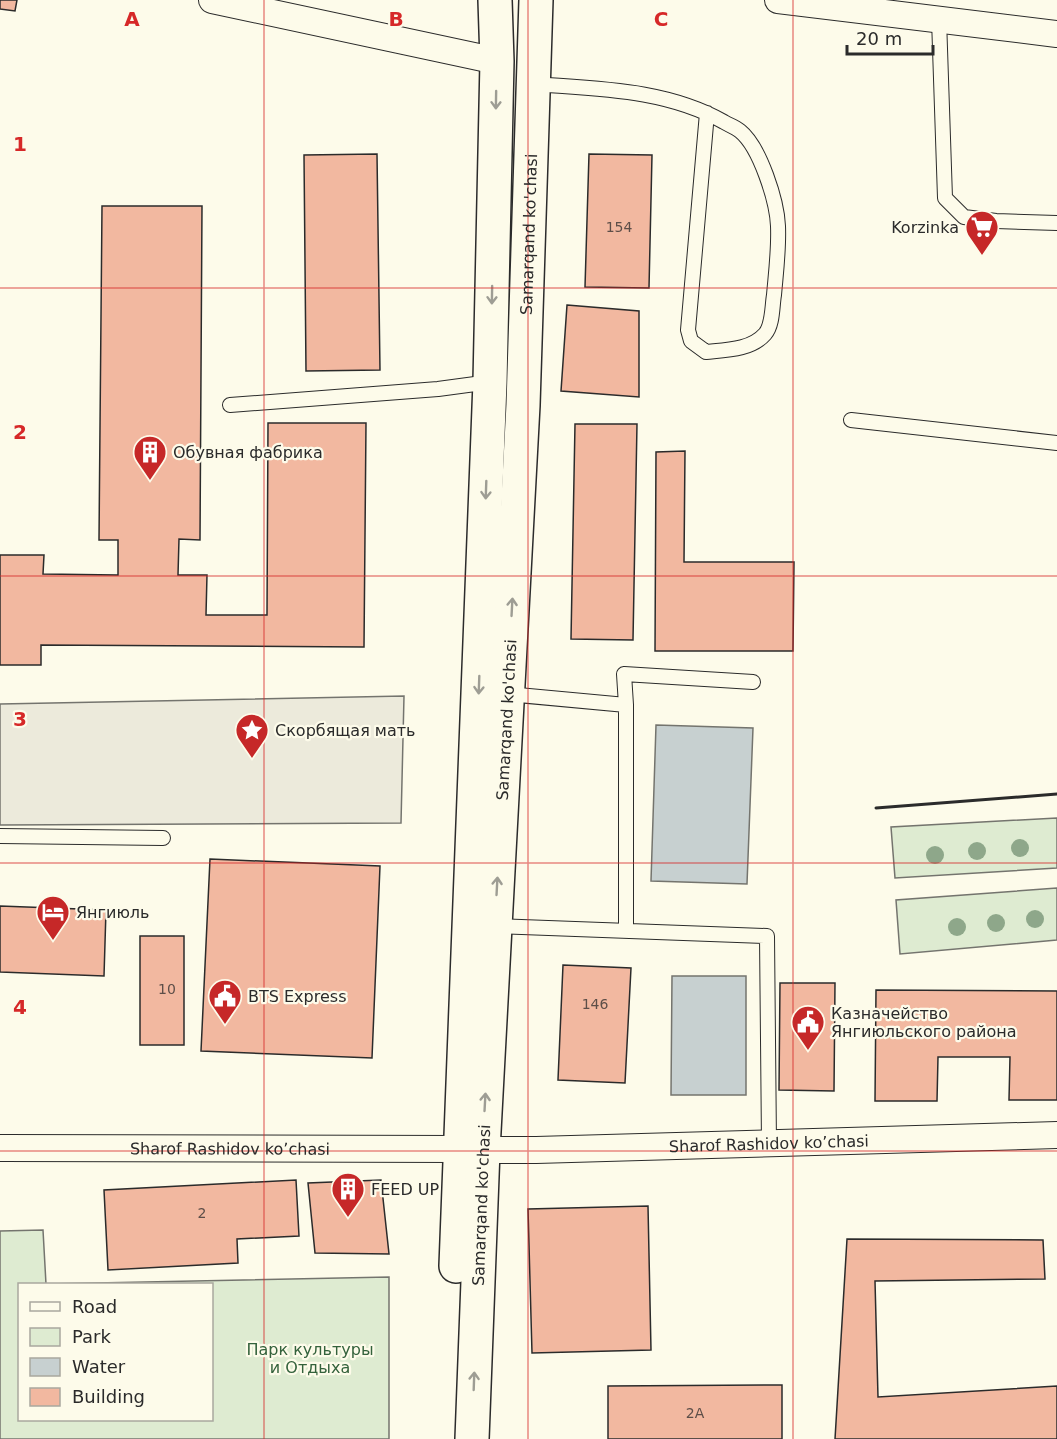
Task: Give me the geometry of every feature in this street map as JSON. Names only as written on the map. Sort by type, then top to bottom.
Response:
[{"type":"main road","name":"Samarqand ko'chasi","points":[[472,1439],[471,1149],[497,61],[495,0]]},
{"type":"main road","name":"Samarqand ko'chasi","points":[[451,1439],[471,1149],[495,926],[523,405],[536,0]]},
{"type":"street","points":[[212,0],[260,5],[497,61]]},
{"type":"street","points":[[778,0],[865,5],[939,19],[1057,34]]},
{"type":"street","name":"Sharof Rashidov ko’chasi","points":[[0,1148],[471,1149],[1057,1136]]},
{"type":"lane","points":[[939,19],[945,198],[964,217],[996,221],[1057,223]]},
{"type":"lane","points":[[533,84],[634,92],[674,101],[707,113],[740,131],[756,152],[768,179],[778,224],[771,316],[767,332],[756,342],[732,350],[706,352],[691,341],[688,330],[707,113]]},
{"type":"lane","points":[[230,405],[438,389],[490,382]]},
{"type":"lane","points":[[851,420],[1057,443]]},
{"type":"lane","points":[[626,932],[624,674],[753,682]]},
{"type":"lane","points":[[507,694],[626,705]]},
{"type":"lane","points":[[0,836],[163,837]]},
{"type":"lane","points":[[495,926],[767,936],[769,1144]]},
{"type":"green space","points":[[1057,818],[1057,868],[895,878],[891,827]]},
{"type":"green space","points":[[1057,888],[1057,940],[900,954],[896,900]]},
{"type":"green space","name":"Парк культуры и Отдыха","points":[[43,1230],[46,1283],[18,1283],[18,1421],[213,1421],[213,1283],[95,1283],[389,1277],[389,1439],[0,1439],[0,1231]]},
{"type":"shaded area","points":[[404,696],[401,823],[0,825],[0,704]]},
{"type":"water","points":[[656,725],[753,728],[747,884],[651,881]]},
{"type":"water","points":[[672,976],[746,976],[746,1095],[671,1095]]},
{"type":"building","points":[[0,0],[17,0],[15,11],[0,9]]},
{"type":"building","points":[[377,154],[380,370],[306,371],[304,155]]},
{"type":"building","points":[[589,154],[652,155],[649,288],[585,287]]},
{"type":"building","name":"Обувная фабрика","points":[[102,206],[202,206],[200,540],[179,539],[178,575],[207,575],[206,615],[267,615],[268,423],[366,423],[364,647],[41,645],[41,665],[0,665],[0,555],[44,555],[43,574],[118,575],[118,540],[99,540]]},
{"type":"building","points":[[567,305],[639,311],[639,397],[561,391]]},
{"type":"building","points":[[575,424],[637,424],[633,640],[571,639]]},
{"type":"building","points":[[685,451],[684,562],[794,562],[793,651],[655,651],[656,452]]},
{"type":"building","points":[[210,859],[380,866],[372,1058],[201,1051]]},
{"type":"building","name":"Янгиюль","points":[[0,906],[106,910],[104,976],[0,972]]},
{"type":"building","points":[[140,936],[184,936],[184,1045],[140,1045]]},
{"type":"building","points":[[563,965],[631,968],[625,1083],[558,1080]]},
{"type":"building","points":[[780,983],[835,983],[834,1091],[779,1090]]},
{"type":"building","points":[[876,990],[1057,991],[1057,1100],[1009,1100],[1010,1057],[938,1057],[937,1101],[875,1101]]},
{"type":"building","points":[[296,1180],[299,1236],[237,1239],[238,1263],[108,1270],[104,1190]]},
{"type":"building","name":"FEED UP","points":[[381,1180],[389,1254],[315,1253],[308,1183]]},
{"type":"building","points":[[648,1206],[651,1350],[532,1353],[528,1209]]},
{"type":"building","points":[[847,1239],[1043,1240],[1045,1279],[875,1281],[878,1397],[1057,1386],[1057,1439],[835,1439]]},
{"type":"building","points":[[782,1385],[782,1439],[608,1439],[608,1386]]},
{"type":"wall","points":[[876,808],[1057,794]]},
{"type":"place","name":"Korzinka","points":[[982,256]]},
{"type":"place","name":"Обувная фабрика","points":[[150,481]]},
{"type":"place","name":"Скорбящая мать","points":[[252,759]]},
{"type":"place","name":"Янгиюль","points":[[53,941]]},
{"type":"place","name":"BTS Express","points":[[225,1025]]},
{"type":"place","name":"Казначейство Янгиюльского района","points":[[808,1051]]},
{"type":"place","name":"FEED UP","points":[[348,1218]]}]
